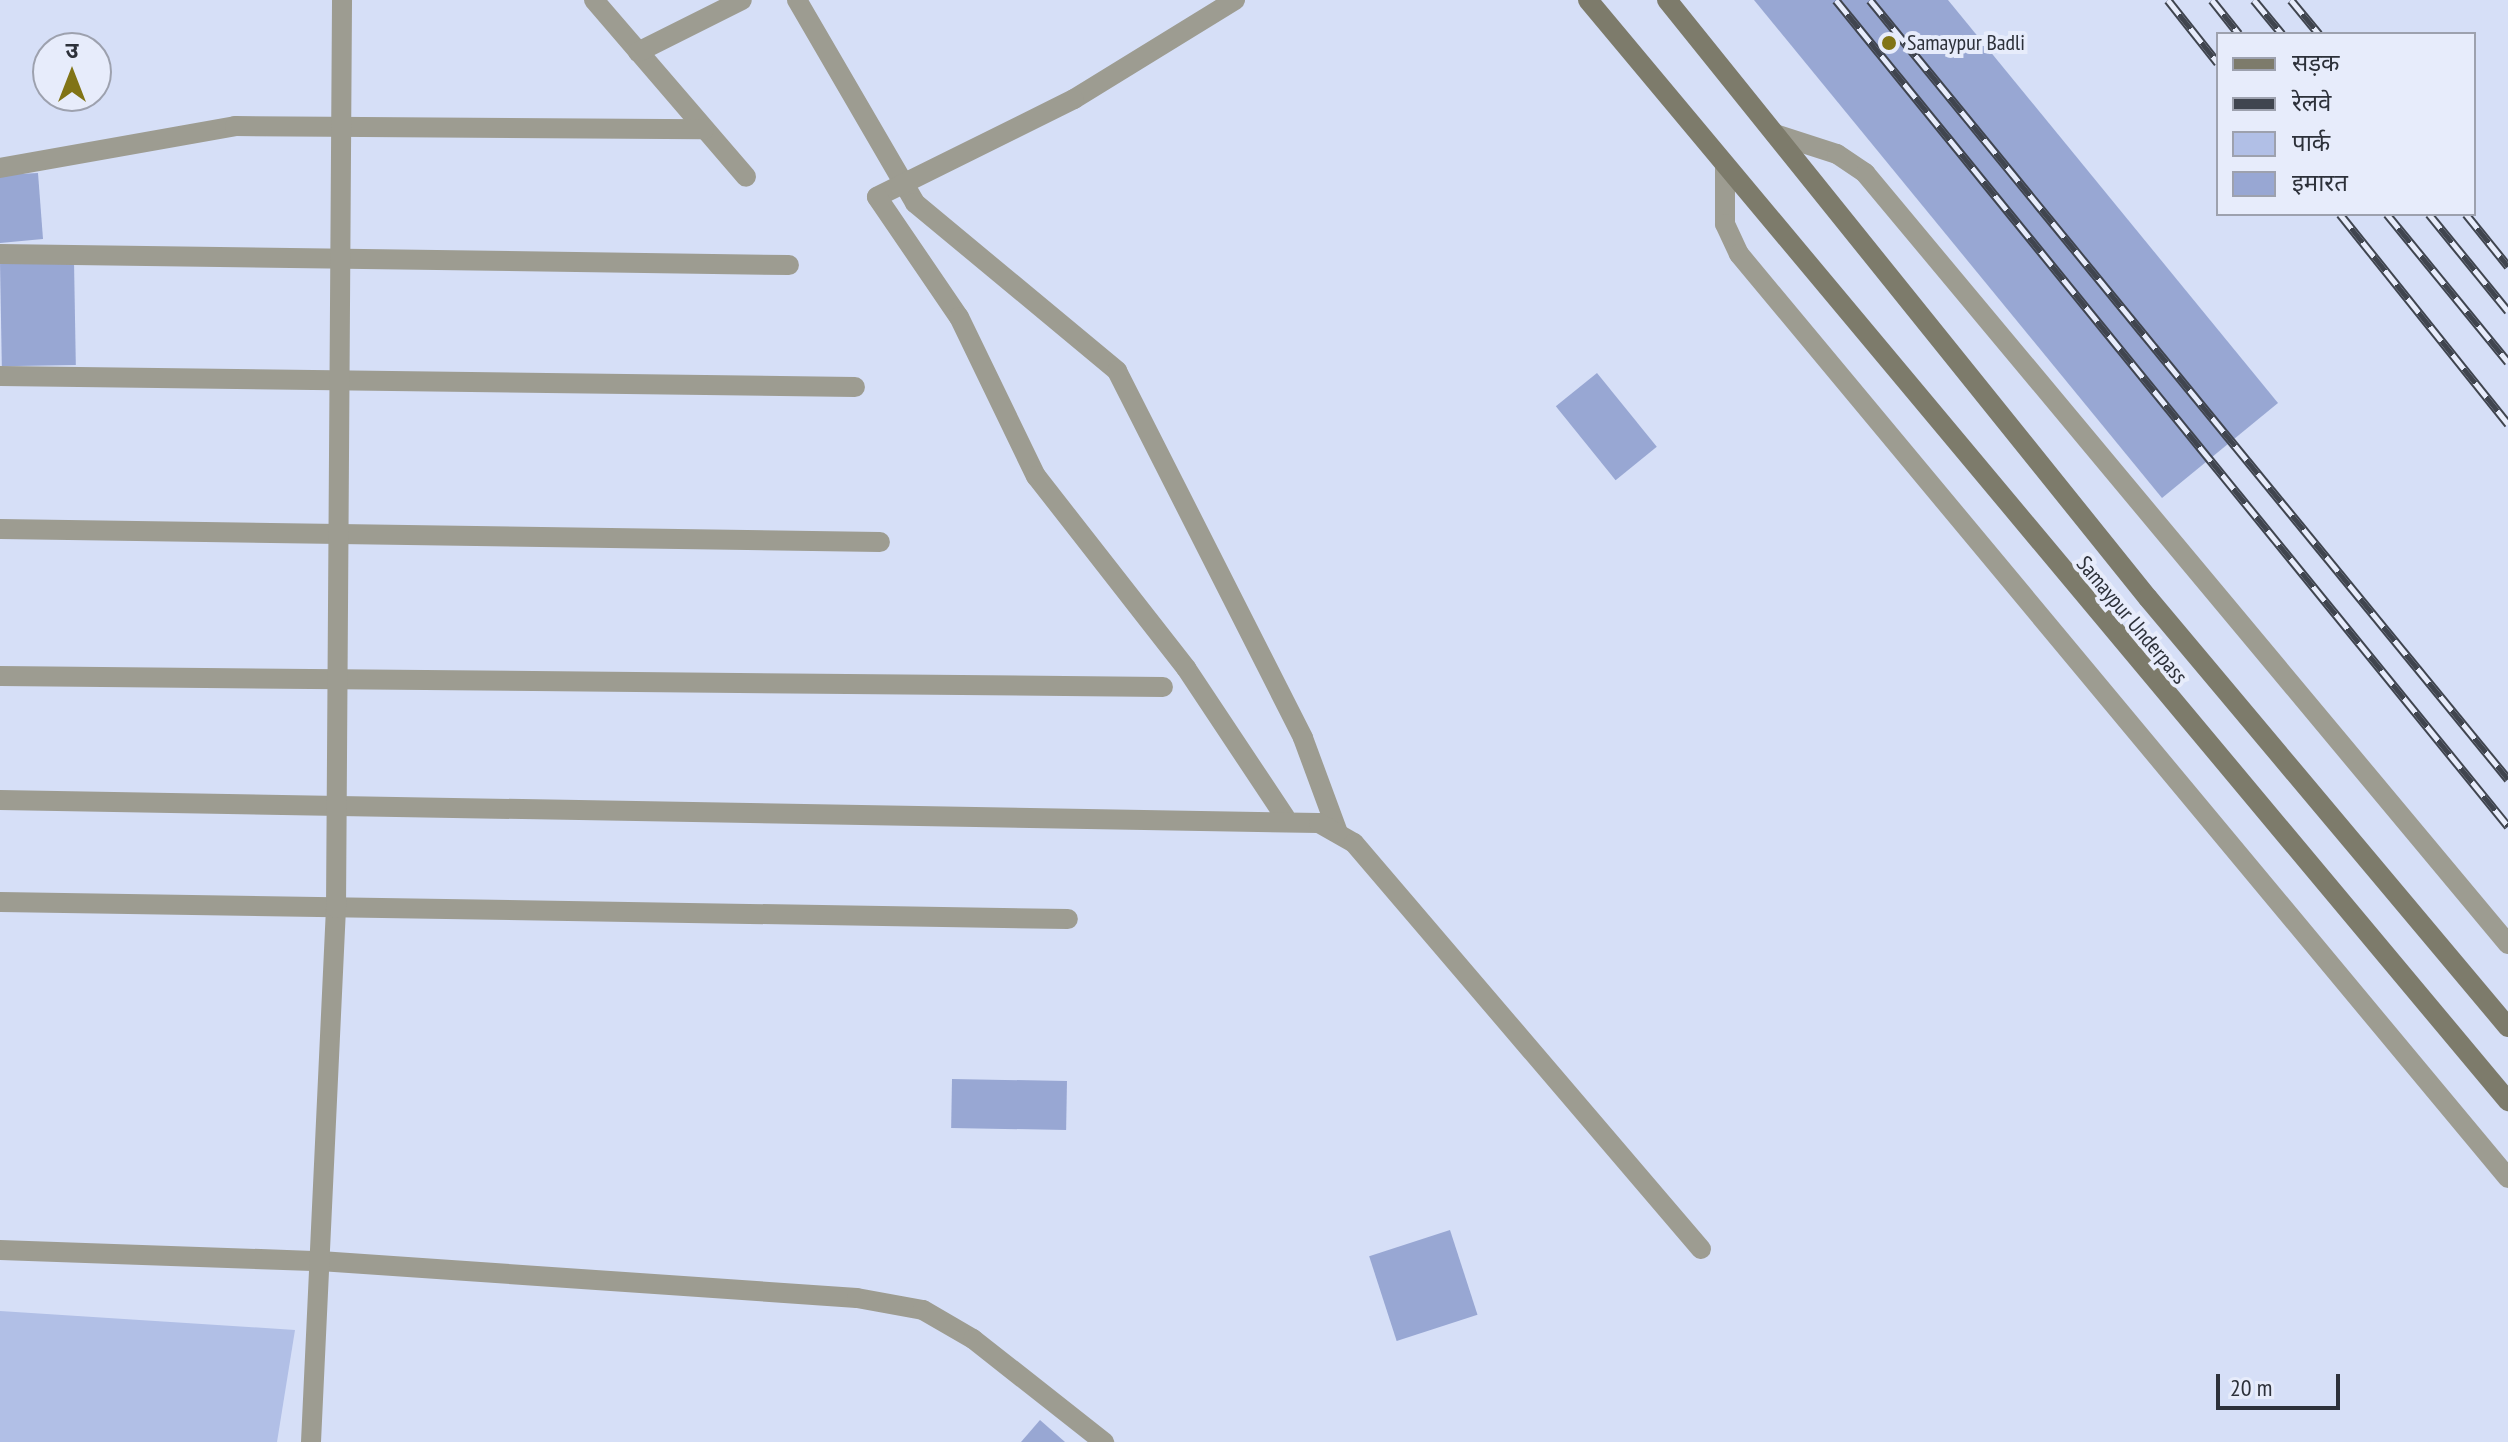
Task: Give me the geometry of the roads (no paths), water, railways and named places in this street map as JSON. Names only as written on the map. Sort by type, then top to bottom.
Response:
[{"type":"main road","name":"Samaypur Underpass","points":[[1588,0],[2508,1101]]},
{"type":"main road","name":"Samaypur Underpass","points":[[1667,0],[2148,598],[2508,1027]]},
{"type":"street","points":[[311,1442],[336,908],[334,537],[342,0]]},
{"type":"street","points":[[594,0],[746,177]]},
{"type":"street","points":[[638,52],[742,0]]},
{"type":"street","points":[[797,0],[915,203],[1117,371],[1297,726],[1337,830],[1701,1249]]},
{"type":"street","points":[[1235,0],[1074,99],[903,180],[877,197],[959,317],[1036,476],[1186,668],[1285,817]]},
{"type":"street","points":[[0,168],[235,126],[340,124],[704,129]]},
{"type":"street","points":[[1775,134],[1837,154],[1865,173],[2508,944]]},
{"type":"street","points":[[1725,166],[1725,224],[1739,254],[2508,1178]]},
{"type":"street","points":[[0,254],[789,265]]},
{"type":"street","points":[[0,376],[855,387]]},
{"type":"street","points":[[0,529],[334,537],[880,542]]},
{"type":"street","points":[[0,676],[337,683],[1163,687]]},
{"type":"street","points":[[0,800],[1285,817],[1337,830]]},
{"type":"street","points":[[0,902],[1068,919]]},
{"type":"street","points":[[0,1250],[320,1261],[857,1298],[923,1310],[973,1339],[1104,1442]]},
{"type":"railway","points":[[1836,0],[2508,826]]},
{"type":"railway","points":[[1870,0],[2508,779]]},
{"type":"railway","points":[[2168,0],[2216,60]]},
{"type":"railway","points":[[2212,0],[2237,32]]},
{"type":"railway","points":[[2254,0],[2280,32]]},
{"type":"railway","points":[[2291,0],[2317,32]]},
{"type":"railway","points":[[2342,216],[2508,424]]},
{"type":"railway","points":[[2389,216],[2508,362]]},
{"type":"railway","points":[[2431,216],[2508,311]]},
{"type":"railway","points":[[2468,216],[2508,266]]},
{"type":"place","name":"Samaypur Badli","points":[[1889,43]]}]
